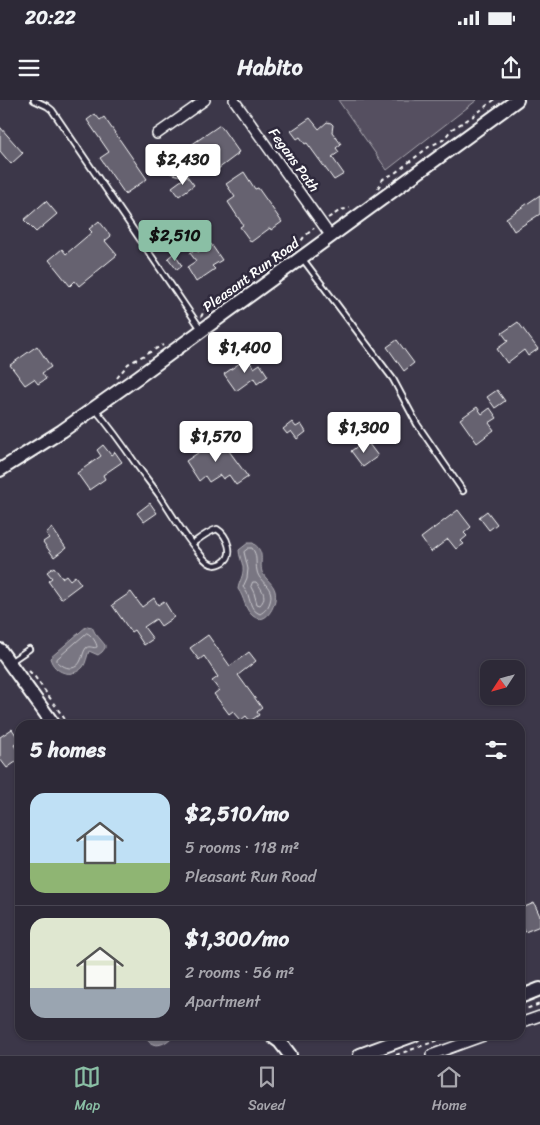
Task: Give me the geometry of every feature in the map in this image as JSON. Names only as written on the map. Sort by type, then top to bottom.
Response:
[{"type":"main road","name":"Pleasant Run Road","points":[[0,470],[62,431],[199,326],[299,253],[330,236],[517,100]]},
{"type":"main road","points":[[0,650],[14,659],[51,720]]},
{"type":"main road","points":[[525,995],[540,990]]},
{"type":"main road","points":[[273,1040],[281,1055]]},
{"type":"main road","points":[[277,1040],[290,1055]]},
{"type":"main road","points":[[360,1055],[400,1040]]},
{"type":"street","points":[[157,134],[205,100]]},
{"type":"street","name":"Fegans Path","points":[[234,100],[330,236]]},
{"type":"street","points":[[525,1021],[540,1016]]},
{"type":"street","points":[[430,1055],[472,1040]]},
{"type":"lane","points":[[34,100],[52,110],[199,326]]},
{"type":"lane","points":[[299,253],[393,379],[417,424],[463,491]]},
{"type":"lane","points":[[94,408],[108,424],[158,494],[192,544],[200,555],[215,565],[227,560],[229,554],[228,544],[222,532],[212,531],[192,544]]},
{"type":"lane","points":[[14,659],[29,649]]},
{"type":"path","points":[[377,189],[383,179],[395,173],[430,146],[442,140],[452,129],[494,100]]},
{"type":"path","points":[[299,253],[309,231],[332,214],[354,207]]},
{"type":"path","points":[[250,282],[264,269],[276,265]]},
{"type":"path","points":[[199,326],[207,305],[234,294]]},
{"type":"path","points":[[114,382],[128,364],[156,350],[166,342]]},
{"type":"path","points":[[14,659],[35,676],[66,720]]},
{"type":"path","points":[[525,1009],[540,1004]]},
{"type":"path","points":[[396,1055],[439,1040]]},
{"type":"shaded area","points":[[338,100],[477,100],[387,170]]},
{"type":"water","points":[[248,543],[253,543],[261,553],[262,572],[275,591],[275,601],[270,612],[267,616],[258,619],[246,607],[238,589],[243,570],[239,550]]},
{"type":"water","points":[[87,626],[92,627],[105,645],[105,648],[98,655],[89,651],[83,667],[79,671],[64,673],[59,671],[50,658]]},
{"type":"water","points":[[147,1040],[168,1040],[158,1045]]},
{"type":"building","points":[[95,114],[100,120],[104,117],[147,179],[125,194],[100,158],[109,152],[87,120]]},
{"type":"building","points":[[310,118],[319,129],[327,122],[331,123],[333,125],[332,132],[341,144],[336,148],[339,152],[332,157],[344,174],[334,180],[307,143],[305,144],[300,137],[297,139],[291,131]]},
{"type":"building","points":[[220,125],[239,152],[238,154],[214,172],[206,160],[184,177],[170,173],[172,167],[191,153],[188,150],[192,147],[191,145]]},
{"type":"building","points":[[0,127],[23,153],[11,164],[0,151]]},
{"type":"building","points":[[244,172],[255,189],[258,188],[282,222],[251,242],[240,227],[243,225],[228,202],[235,197],[226,184]]},
{"type":"building","points":[[187,176],[194,185],[179,196],[172,187]]},
{"type":"building","points":[[540,195],[540,214],[514,231],[506,218]]},
{"type":"building","points":[[46,201],[57,214],[36,232],[24,220]]},
{"type":"building","points":[[99,221],[111,236],[105,241],[117,255],[79,286],[75,281],[70,286],[49,260],[62,249],[66,254],[92,232],[89,229]]},
{"type":"building","points":[[211,244],[222,260],[212,266],[215,269],[196,282],[187,267],[196,261],[190,253],[196,249],[198,252]]},
{"type":"building","points":[[174,253],[182,266],[177,270],[168,258]]},
{"type":"building","points":[[518,322],[538,349],[528,356],[524,350],[507,363],[497,349],[508,341],[502,333]]},
{"type":"building","points":[[397,340],[414,363],[404,371],[387,347]]},
{"type":"building","points":[[37,346],[51,367],[42,373],[46,379],[38,384],[34,379],[25,385],[10,365]]},
{"type":"building","points":[[247,358],[254,368],[260,364],[268,376],[257,384],[254,378],[236,391],[224,374]]},
{"type":"building","points":[[497,390],[505,401],[495,408],[487,397]]},
{"type":"building","points":[[477,407],[482,414],[490,408],[497,418],[489,423],[494,430],[477,443],[460,419]]},
{"type":"building","points":[[292,422],[296,427],[301,424],[306,432],[297,439],[291,431],[287,434],[283,429]]},
{"type":"building","points":[[216,433],[248,477],[236,485],[229,475],[223,479],[220,475],[209,482],[205,476],[199,481],[186,461],[211,444],[208,439]]},
{"type":"building","points":[[366,440],[378,456],[363,467],[351,451]]},
{"type":"building","points":[[103,445],[111,455],[115,452],[122,462],[103,475],[105,479],[89,490],[77,473],[101,456],[97,450]]},
{"type":"building","points":[[150,503],[157,513],[144,522],[137,513]]},
{"type":"building","points":[[458,510],[471,527],[464,533],[467,536],[461,541],[464,544],[456,549],[448,539],[431,552],[421,538]]},
{"type":"building","points":[[487,511],[497,524],[489,530],[479,517]]},
{"type":"building","points":[[52,528],[66,548],[54,557],[43,542],[49,538],[46,533]]},
{"type":"building","points":[[54,567],[62,578],[66,575],[70,580],[75,576],[81,584],[61,599],[48,581],[52,578],[47,572]]},
{"type":"building","points":[[131,592],[142,607],[154,598],[158,605],[164,601],[174,617],[161,626],[156,619],[144,627],[153,639],[144,645],[134,630],[131,632],[112,605]]},
{"type":"building","points":[[208,635],[230,666],[249,652],[256,661],[238,675],[262,708],[257,712],[259,715],[252,720],[246,716],[241,720],[233,711],[229,714],[214,694],[219,690],[212,681],[218,677],[204,656],[199,660],[190,648]]},
{"type":"building","points":[[12,729],[15,734],[15,762],[7,768],[0,759],[0,737]]},
{"type":"building","points":[[534,903],[540,916],[540,926],[525,932],[525,907]]}]
